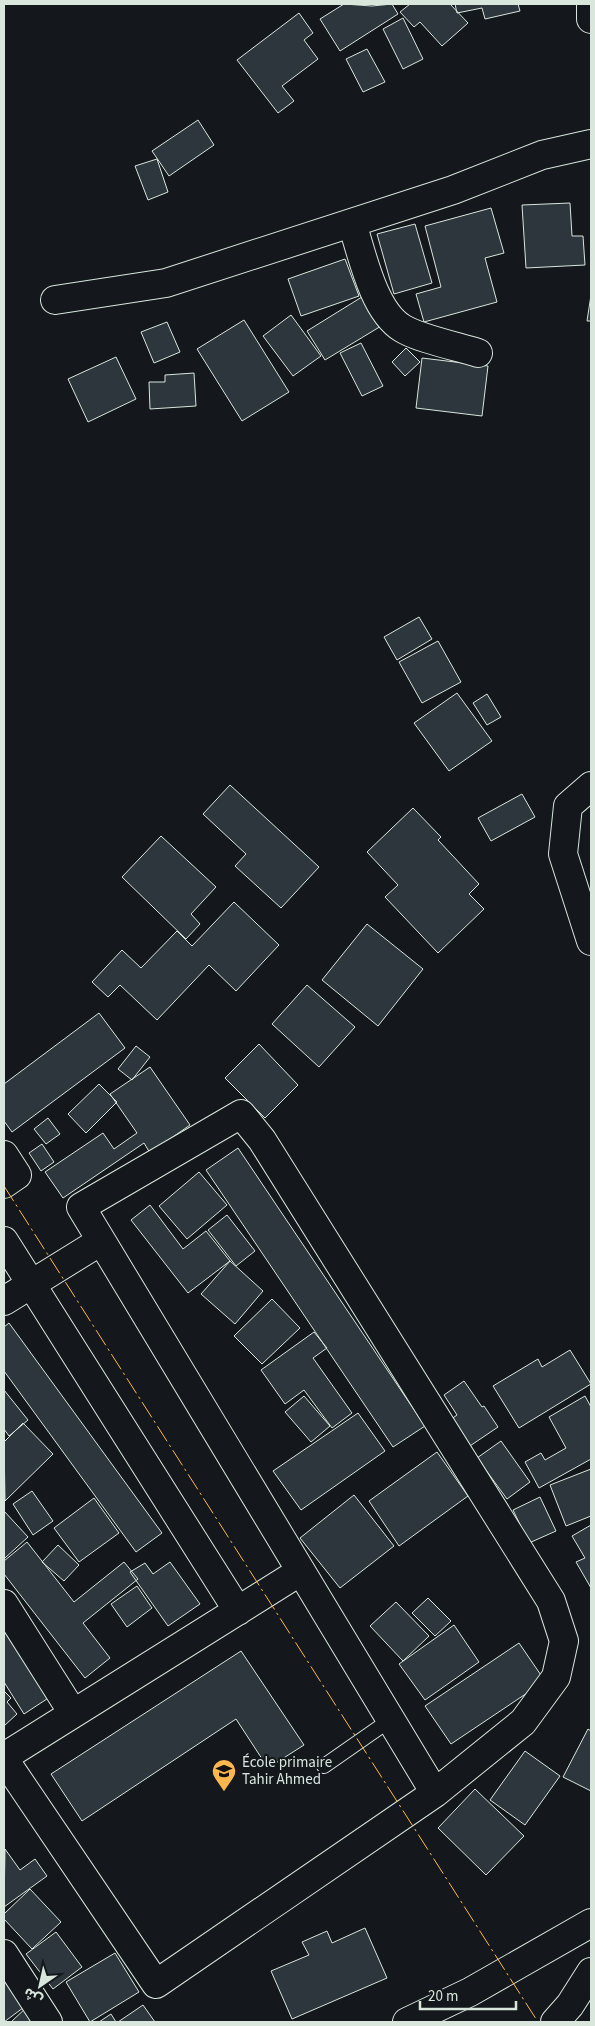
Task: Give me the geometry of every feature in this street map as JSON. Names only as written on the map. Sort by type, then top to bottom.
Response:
[{"type":"street","points":[[591,6],[591,19]]},
{"type":"street","points":[[55,300],[166,283],[453,190],[542,155],[591,144]]},
{"type":"street","points":[[352,223],[380,303],[390,319],[403,329],[478,353]]},
{"type":"street","points":[[591,786],[568,806],[563,854],[591,941]]},
{"type":"street","points":[[301,1571],[4,1758],[156,1984],[435,1793],[523,1722],[556,1677],[564,1641],[551,1601],[262,1140],[241,1114],[81,1207],[301,1571],[390,1720],[435,1793]]},
{"type":"street","points":[[4,1155],[17,1175],[4,1184]]},
{"type":"street","points":[[4,1241],[238,1611]]},
{"type":"street","points":[[4,1301],[101,1241]]},
{"type":"street","points":[[4,1604],[73,1714]]},
{"type":"street","points":[[407,2022],[470,1992],[591,1923]]},
{"type":"street","points":[[4,1954],[48,2022]]},
{"type":"street","points":[[555,2022],[570,2005],[591,1972]]},
{"type":"lane","points":[[324,1766],[390,1720]]},
{"type":"building","points":[[344,4],[372,6],[392,4],[398,14],[340,51],[320,19]]},
{"type":"building","points":[[410,4],[450,4],[468,23],[442,46],[420,22],[414,27],[400,12]]},
{"type":"building","points":[[455,4],[518,4],[520,11],[485,19],[482,8],[457,13]]},
{"type":"building","points":[[299,13],[313,33],[304,40],[318,59],[282,86],[294,101],[278,113],[237,60]]},
{"type":"building","points":[[403,18],[423,59],[403,69],[383,29]]},
{"type":"building","points":[[367,49],[385,82],[363,92],[346,59]]},
{"type":"building","points":[[198,120],[214,145],[169,176],[152,151]]},
{"type":"building","points":[[157,159],[168,192],[148,200],[135,166]]},
{"type":"building","points":[[570,203],[572,236],[583,236],[585,265],[526,268],[522,205]]},
{"type":"building","points":[[491,208],[504,253],[485,258],[497,302],[424,322],[416,294],[441,287],[425,226]]},
{"type":"building","points":[[415,224],[432,283],[394,294],[377,234]]},
{"type":"building","points":[[345,259],[359,296],[301,316],[288,279]]},
{"type":"building","points":[[378,287],[396,317],[325,360],[307,331]]},
{"type":"building","points":[[591,295],[591,321],[587,321]]},
{"type":"building","points":[[291,315],[321,356],[293,376],[263,336]]},
{"type":"building","points":[[244,320],[289,392],[242,421],[197,349]]},
{"type":"building","points":[[167,322],[180,352],[154,363],[141,332]]},
{"type":"building","points":[[361,343],[383,386],[362,396],[340,353]]},
{"type":"building","points":[[406,348],[420,362],[405,376],[392,362]]},
{"type":"building","points":[[116,357],[136,399],[88,422],[68,379]]},
{"type":"building","points":[[422,358],[488,366],[482,416],[416,408]]},
{"type":"building","points":[[194,373],[196,406],[150,409],[149,382],[165,382],[165,375]]},
{"type":"building","points":[[419,617],[432,639],[397,660],[384,637]]},
{"type":"building","points":[[438,641],[461,682],[422,703],[399,662]]},
{"type":"building","points":[[457,693],[492,741],[449,771],[414,723]]},
{"type":"building","points":[[487,694],[501,717],[487,725],[473,703]]},
{"type":"building","points":[[230,785],[319,867],[281,908],[235,866],[246,854],[203,814]]},
{"type":"building","points":[[522,794],[535,817],[491,841],[478,818]]},
{"type":"building","points":[[413,808],[441,837],[438,840],[479,884],[469,894],[484,909],[438,953],[385,897],[398,885],[367,852]]},
{"type":"building","points":[[161,836],[216,887],[191,914],[200,924],[186,939],[122,877]]},
{"type":"building","points":[[234,902],[279,945],[236,991],[209,965],[157,1020],[120,985],[108,997],[92,982],[122,950],[141,968],[177,931],[192,946]]},
{"type":"building","points":[[367,924],[423,969],[378,1026],[322,980]]},
{"type":"building","points":[[307,985],[355,1027],[319,1067],[272,1024]]},
{"type":"building","points":[[99,1013],[125,1048],[12,1132],[4,1121],[4,1084]]},
{"type":"building","points":[[259,1044],[298,1085],[265,1118],[225,1078]]},
{"type":"building","points":[[136,1046],[150,1057],[132,1080],[118,1069]]},
{"type":"building","points":[[150,1067],[190,1125],[150,1153],[144,1143],[63,1198],[45,1172],[103,1133],[114,1149],[137,1133],[110,1094]]},
{"type":"building","points":[[99,1084],[117,1102],[86,1133],[68,1114]]},
{"type":"building","points":[[48,1118],[60,1134],[46,1144],[34,1129]]},
{"type":"building","points":[[42,1144],[54,1162],[41,1171],[29,1153]]},
{"type":"building","points":[[238,1148],[425,1426],[393,1447],[206,1170]]},
{"type":"building","points":[[199,1172],[227,1205],[187,1239],[159,1206]]},
{"type":"building","points":[[150,1205],[183,1249],[206,1231],[230,1261],[188,1293],[131,1220]]},
{"type":"building","points":[[227,1215],[255,1251],[236,1266],[208,1230]]},
{"type":"building","points":[[230,1261],[263,1291],[235,1324],[201,1294]]},
{"type":"building","points":[[272,1299],[300,1328],[262,1364],[234,1336]]},
{"type":"building","points":[[9,1323],[162,1533],[136,1552],[4,1371],[4,1327]]},
{"type":"building","points":[[314,1332],[327,1348],[313,1358],[352,1413],[332,1428],[304,1390],[285,1404],[261,1370]]},
{"type":"building","points":[[570,1350],[591,1384],[519,1428],[493,1386],[538,1359],[542,1367]]},
{"type":"building","points":[[464,1381],[498,1427],[461,1452],[443,1425],[457,1415],[444,1395]]},
{"type":"building","points":[[4,1390],[28,1420],[9,1436],[4,1429]]},
{"type":"building","points":[[304,1396],[330,1426],[311,1442],[285,1412]]},
{"type":"building","points":[[585,1396],[591,1407],[591,1459],[539,1488],[525,1462],[541,1453],[545,1460],[566,1448],[549,1417]]},
{"type":"building","points":[[358,1413],[385,1451],[301,1510],[273,1471]]},
{"type":"building","points":[[23,1423],[53,1454],[5,1501],[4,1442]]},
{"type":"building","points":[[501,1441],[530,1482],[507,1499],[477,1458]]},
{"type":"building","points":[[437,1452],[468,1496],[399,1546],[369,1501]]},
{"type":"building","points":[[591,1469],[591,1516],[566,1526],[550,1485]]},
{"type":"building","points":[[32,1491],[53,1521],[33,1535],[13,1504]]},
{"type":"building","points":[[354,1495],[394,1546],[340,1588],[300,1538]]},
{"type":"building","points":[[540,1497],[556,1531],[529,1543],[513,1510]]},
{"type":"building","points":[[94,1498],[119,1533],[79,1562],[54,1528]]},
{"type":"building","points":[[4,1511],[28,1537],[5,1558],[4,1557]]},
{"type":"building","points":[[591,1525],[591,1588],[576,1562],[585,1558],[572,1536]]},
{"type":"building","points":[[27,1542],[74,1602],[124,1562],[138,1579],[83,1623],[110,1658],[85,1678],[4,1574],[4,1561]]},
{"type":"building","points":[[58,1545],[79,1565],[64,1581],[42,1562]]},
{"type":"building","points":[[170,1562],[200,1604],[168,1626],[130,1572],[145,1563],[153,1574]]},
{"type":"building","points":[[137,1586],[152,1608],[127,1627],[111,1604]]},
{"type":"building","points":[[428,1598],[451,1621],[435,1636],[412,1613]]},
{"type":"building","points":[[396,1602],[429,1636],[403,1661],[370,1626]]},
{"type":"building","points":[[4,1615],[56,1693],[24,1714],[4,1682]]},
{"type":"building","points":[[454,1625],[479,1662],[425,1700],[399,1664]]},
{"type":"building","points":[[519,1643],[545,1681],[451,1744],[425,1706]]},
{"type":"building","points":[[241,1651],[304,1745],[268,1768],[236,1719],[82,1821],[51,1774]]},
{"type":"building","points":[[4,1691],[11,1698],[7,1702],[17,1714],[4,1726]]},
{"type":"building","points":[[588,1729],[591,1731],[591,1791],[563,1777]]},
{"type":"building","points":[[525,1751],[560,1776],[525,1825],[490,1800]]},
{"type":"building","points":[[475,1789],[524,1836],[486,1875],[438,1828]]},
{"type":"building","points":[[5,1849],[20,1870],[35,1859],[47,1876],[4,1907]]},
{"type":"building","points":[[30,1889],[61,1922],[32,1949],[4,1919],[4,1914]]},
{"type":"building","points":[[365,1928],[387,1978],[292,2019],[271,1971],[309,1955],[302,1942],[327,1931],[332,1943]]},
{"type":"building","points":[[56,1932],[82,1967],[53,1989],[26,1954]]},
{"type":"building","points":[[115,1953],[139,1992],[90,2022],[66,1982]]},
{"type":"building","points":[[4,1967],[31,2002],[4,2022]]},
{"type":"building","points":[[143,2005],[155,2022],[118,2022]]},
{"type":"building","points":[[28,2006],[44,2022],[11,2022]]},
{"type":"building","points":[[111,2014],[116,2022],[99,2022]]},
{"type":"power","points":[[4,1186],[538,2022]]},
{"type":"place","name":"École primaire Tahir Ahmed","points":[[224,1792]]}]
